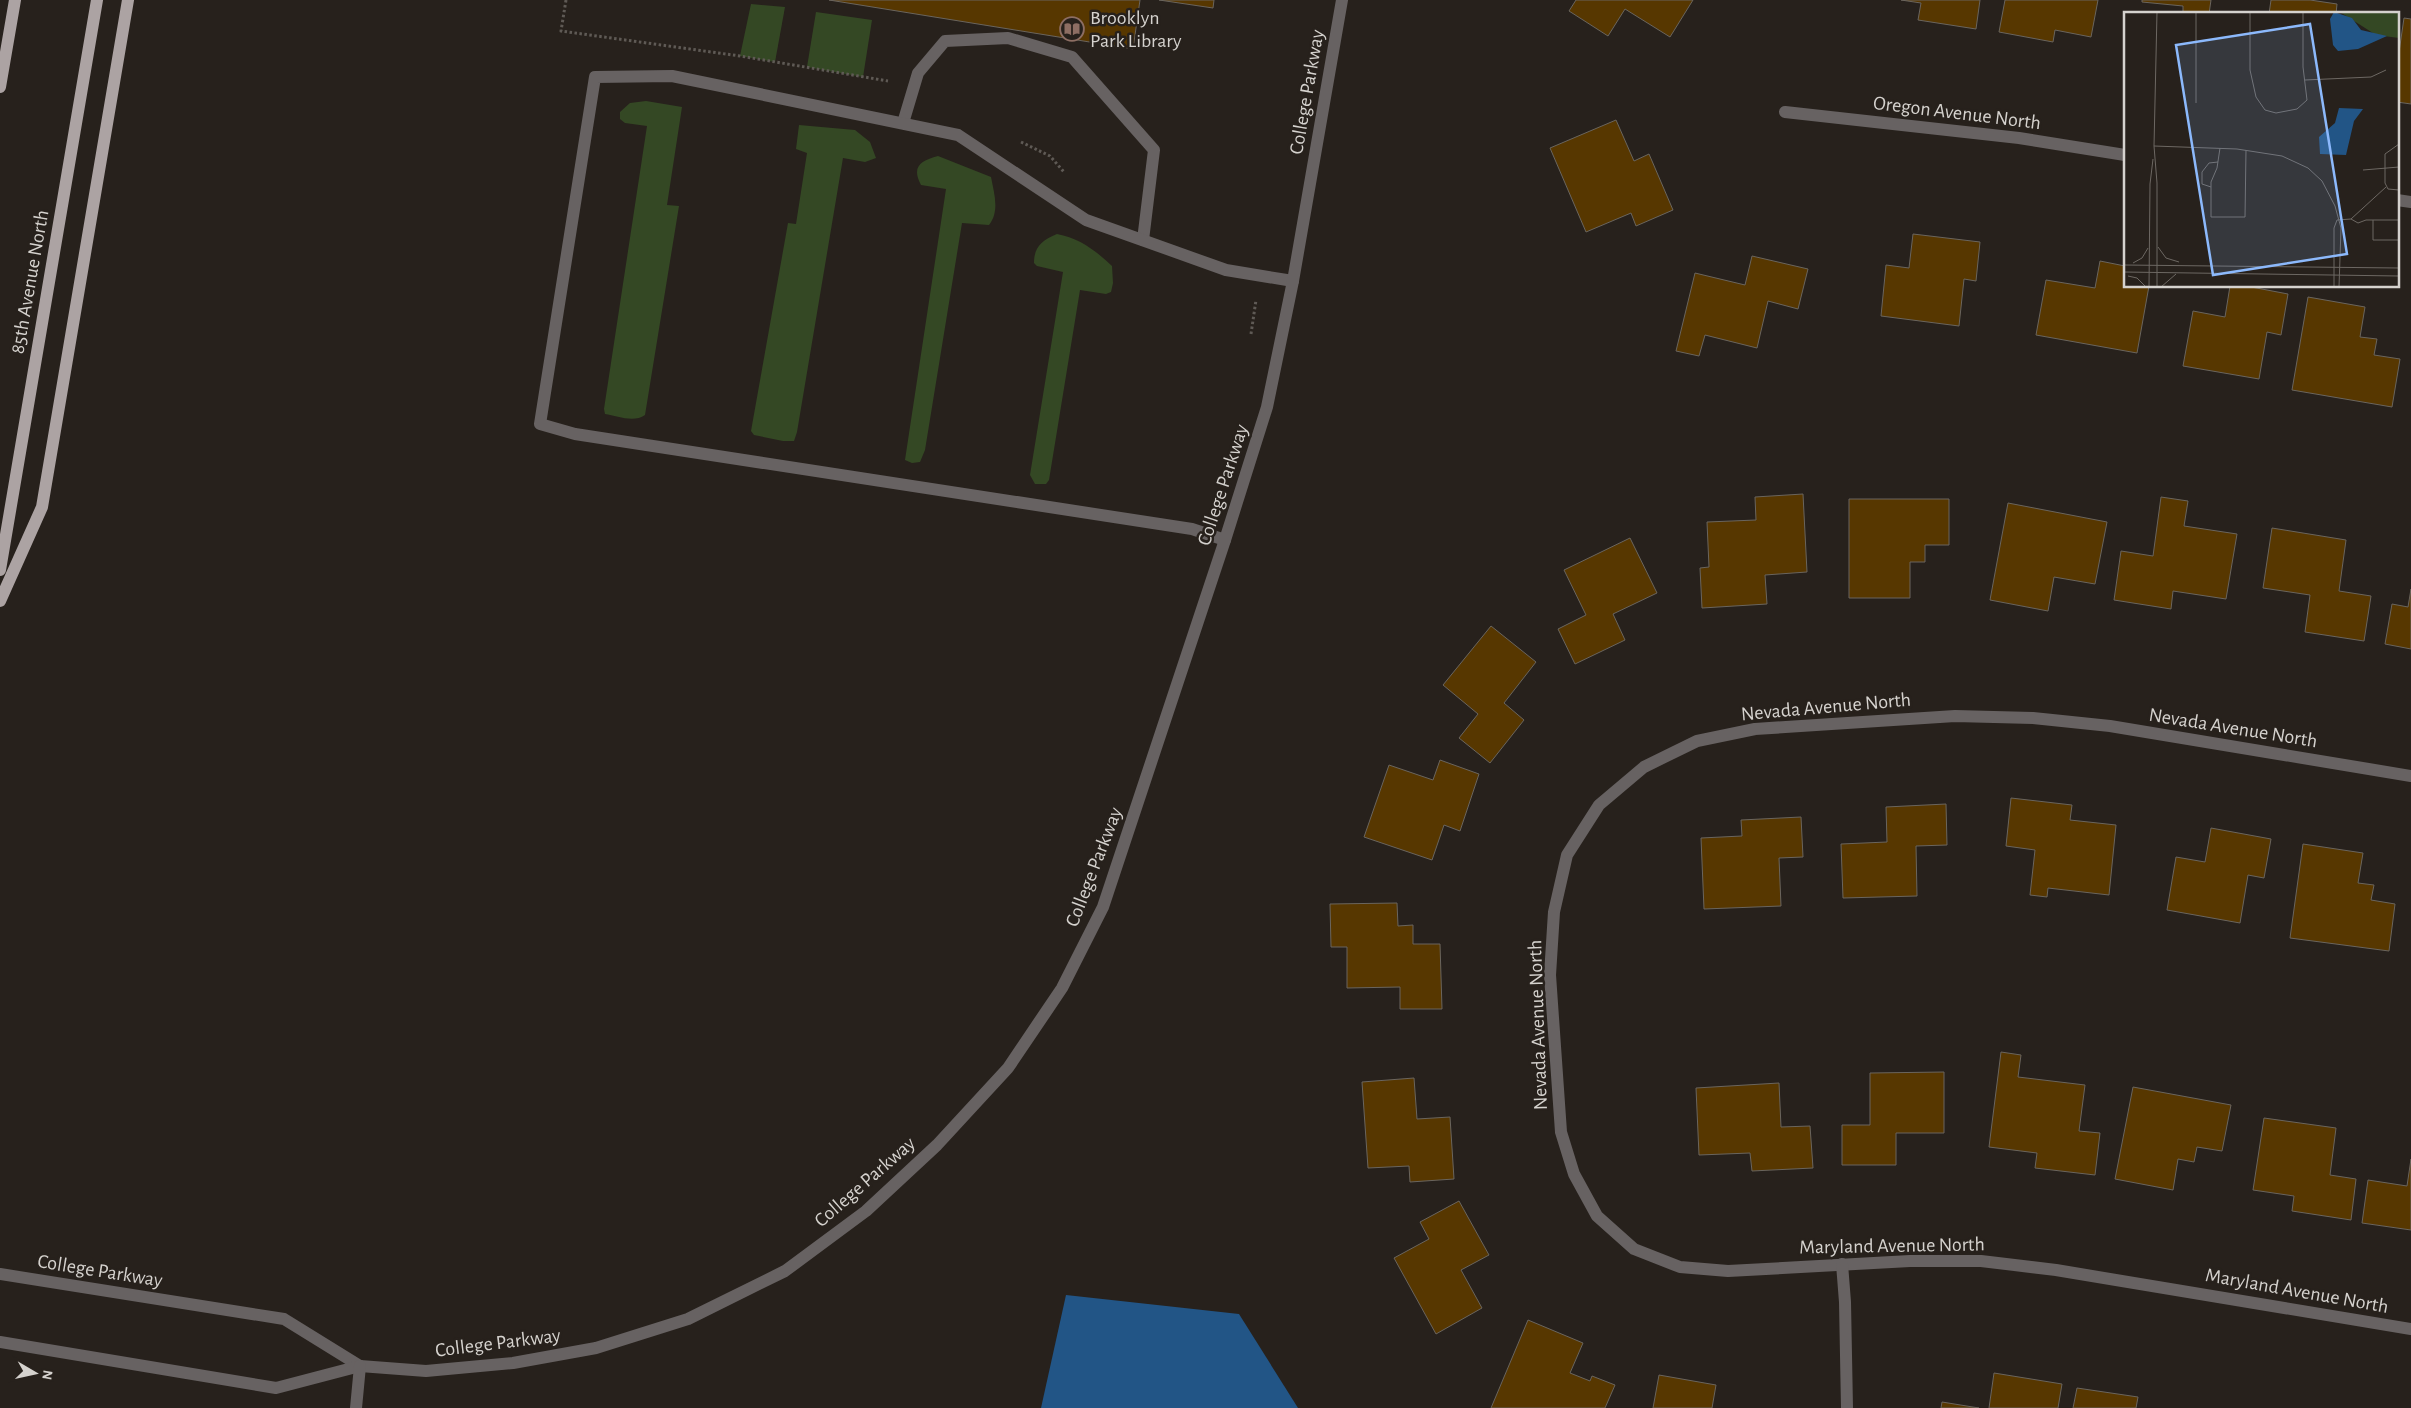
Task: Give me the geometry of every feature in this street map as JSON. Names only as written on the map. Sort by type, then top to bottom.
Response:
[{"type":"main road","points":[[0,87],[15,0]]},
{"type":"main road","name":"85th Avenue North","points":[[0,570],[97,0]]},
{"type":"main road","points":[[0,601],[42,507],[128,0]]},
{"type":"street","name":"College Parkway","points":[[0,1342],[276,1388],[360,1366],[426,1371],[513,1363],[596,1348],[688,1319],[785,1271],[866,1211],[937,1145],[1008,1068],[1062,988],[1102,907],[1225,540],[1267,407],[1293,281],[1342,0]]},
{"type":"street","points":[[903,123],[918,73],[946,41],[1008,38],[1072,57],[1154,150],[1143,240]]},
{"type":"street","points":[[1225,540],[1183,527],[575,434],[540,424],[595,77],[672,76],[958,134],[1086,220],[1226,270],[1293,281]]},
{"type":"street","name":"Oregon Avenue North","points":[[1785,112],[2019,138],[2124,155]]},
{"type":"street","points":[[2398,200],[2411,202]]},
{"type":"street","name":"Nevada Avenue North","points":[[1561,1132],[1550,975],[1554,912],[1567,855],[1599,805],[1644,767],[1697,741],[1755,729],[1955,716],[2033,718],[2110,726],[2411,776]]},
{"type":"street","name":"Maryland Avenue North","points":[[1561,1132],[1574,1174],[1597,1216],[1634,1249],[1680,1267],[1728,1272],[1910,1261],[1981,1261],[2411,1330]]},
{"type":"street","points":[[1842,1264],[1845,1302],[1847,1408]]},
{"type":"street","name":"College Parkway","points":[[0,1274],[284,1319],[360,1366]]},
{"type":"street","points":[[356,1408],[360,1366]]},
{"type":"green space","points":[[751,4],[785,7],[775,62],[740,56]]},
{"type":"green space","points":[[816,12],[872,20],[863,77],[807,67]]},
{"type":"green space","points":[[646,101],[682,107],[667,205],[679,206],[645,415],[631,419],[605,414],[604,409],[647,126],[625,123],[620,119],[620,112],[630,103]]},
{"type":"green space","points":[[799,125],[855,130],[870,142],[876,158],[865,162],[843,158],[797,432],[794,441],[783,441],[754,435],[751,431],[788,223],[796,224],[807,153],[796,149]]},
{"type":"green space","points":[[938,156],[991,177],[995,196],[995,208],[989,225],[962,223],[925,450],[920,462],[912,463],[905,460],[946,189],[921,185],[917,173],[919,165]]},
{"type":"green space","points":[[1057,234],[1080,242],[1106,260],[1112,266],[1113,283],[1111,292],[1106,294],[1080,290],[1049,480],[1046,484],[1035,484],[1030,475],[1063,272],[1037,266],[1034,263],[1034,257],[1040,245]]},
{"type":"water","points":[[1066,1295],[1239,1314],[1298,1408],[1041,1408]]},
{"type":"building","name":"Brooklyn Park Library","points":[[829,0],[1140,0],[1133,49]]},
{"type":"building","name":"Brooklyn Park Library","points":[[1159,0],[1214,0],[1213,8]]},
{"type":"building","points":[[1576,0],[1693,0],[1670,37],[1625,9],[1608,36],[1569,11]]},
{"type":"building","points":[[1901,0],[1980,0],[1976,29],[1918,20],[1921,3]]},
{"type":"building","points":[[2005,0],[2098,0],[2091,37],[2055,30],[2053,42],[1999,32]]},
{"type":"building","points":[[2142,0],[2211,0],[2209,12],[2183,12],[2183,6],[2142,2]]},
{"type":"building","points":[[2271,0],[2310,0],[2337,4],[2336,12],[2269,12]]},
{"type":"building","points":[[2404,18],[2411,19],[2411,104],[2398,102],[2398,59]]},
{"type":"building","points":[[1616,120],[1634,161],[1649,154],[1673,210],[1636,226],[1631,213],[1586,232],[1550,148]]},
{"type":"building","points":[[1913,234],[1980,242],[1976,281],[1964,279],[1959,326],[1881,316],[1886,265],[1909,268]]},
{"type":"building","points":[[1752,256],[1808,269],[1798,309],[1768,301],[1757,348],[1705,335],[1699,356],[1676,351],[1695,273],[1745,285]]},
{"type":"building","points":[[2100,261],[2124,266],[2124,288],[2149,288],[2137,353],[2036,335],[2046,280],[2095,288]]},
{"type":"building","points":[[2230,288],[2256,288],[2288,294],[2281,335],[2267,332],[2259,379],[2183,366],[2193,311],[2225,317]]},
{"type":"building","points":[[2308,297],[2365,307],[2360,337],[2377,339],[2374,355],[2400,359],[2392,407],[2292,390]]},
{"type":"building","points":[[1803,494],[1807,572],[1765,575],[1767,604],[1702,608],[1700,568],[1709,567],[1707,522],[1756,520],[1755,497]]},
{"type":"building","points":[[2161,497],[2188,501],[2184,526],[2237,534],[2226,599],[2173,591],[2171,609],[2114,600],[2121,551],[2153,556]]},
{"type":"building","points":[[1849,499],[1949,499],[1949,545],[1925,545],[1925,562],[1910,562],[1910,598],[1849,598]]},
{"type":"building","points":[[2008,503],[2107,522],[2095,584],[2054,577],[2048,611],[1990,600]]},
{"type":"building","points":[[2272,528],[2346,540],[2339,591],[2371,596],[2364,641],[2305,632],[2310,595],[2263,588]]},
{"type":"building","points":[[1630,538],[1657,593],[1613,614],[1625,640],[1575,664],[1558,629],[1586,615],[1564,570]]},
{"type":"building","points":[[2411,589],[2411,649],[2385,644],[2392,604],[2408,607]]},
{"type":"building","points":[[1491,626],[1536,662],[1504,703],[1524,720],[1490,763],[1459,738],[1478,714],[1443,685]]},
{"type":"building","points":[[1440,760],[1479,774],[1460,831],[1444,825],[1432,860],[1364,837],[1389,765],[1433,780]]},
{"type":"building","points":[[2011,798],[2072,805],[2070,820],[2116,825],[2109,895],[2048,888],[2047,897],[2030,895],[2035,850],[2006,846]]},
{"type":"building","points":[[1946,804],[1947,845],[1916,846],[1917,896],[1843,898],[1841,844],[1887,842],[1886,807]]},
{"type":"building","points":[[1801,817],[1803,857],[1779,858],[1781,906],[1704,909],[1701,838],[1742,836],[1741,820]]},
{"type":"building","points":[[2211,828],[2271,839],[2264,878],[2248,875],[2240,923],[2167,910],[2176,857],[2205,862]]},
{"type":"building","points":[[2303,844],[2363,853],[2358,883],[2374,885],[2371,900],[2395,904],[2389,951],[2290,938]]},
{"type":"building","points":[[1397,903],[1398,926],[1413,925],[1413,944],[1440,944],[1442,1009],[1400,1009],[1400,987],[1347,988],[1347,947],[1331,947],[1330,904]]},
{"type":"building","points":[[2001,1052],[2021,1055],[2018,1077],[2085,1085],[2079,1131],[2100,1133],[2095,1175],[2035,1168],[2037,1153],[1989,1147]]},
{"type":"building","points":[[1944,1072],[1944,1133],[1896,1133],[1896,1165],[1842,1165],[1842,1125],[1870,1125],[1870,1073]]},
{"type":"building","points":[[1414,1078],[1417,1119],[1450,1117],[1454,1179],[1410,1182],[1409,1166],[1368,1168],[1362,1082]]},
{"type":"building","points":[[1779,1083],[1781,1127],[1810,1126],[1813,1168],[1752,1171],[1750,1153],[1699,1155],[1696,1088]]},
{"type":"building","points":[[2133,1087],[2231,1105],[2222,1151],[2197,1147],[2194,1162],[2178,1159],[2173,1190],[2115,1179]]},
{"type":"building","points":[[2264,1118],[2336,1128],[2330,1175],[2356,1179],[2351,1220],[2292,1211],[2294,1196],[2253,1190]]},
{"type":"building","points":[[2411,1159],[2411,1230],[2362,1223],[2368,1180],[2407,1186]]},
{"type":"building","points":[[1459,1201],[1489,1255],[1461,1270],[1482,1308],[1436,1334],[1394,1258],[1429,1239],[1420,1222]]},
{"type":"building","points":[[1528,1320],[1583,1343],[1570,1373],[1590,1381],[1592,1376],[1615,1385],[1605,1408],[1491,1408]]},
{"type":"building","points":[[1994,1373],[2062,1384],[2058,1408],[1989,1408]]},
{"type":"building","points":[[1659,1375],[1716,1385],[1712,1408],[1653,1408]]},
{"type":"building","points":[[2077,1388],[2138,1397],[2136,1408],[2073,1408]]},
{"type":"building","points":[[1942,1402],[1979,1408],[1941,1408]]},
{"type":"place","name":"Brooklyn Park Library","points":[[1072,29]]}]
